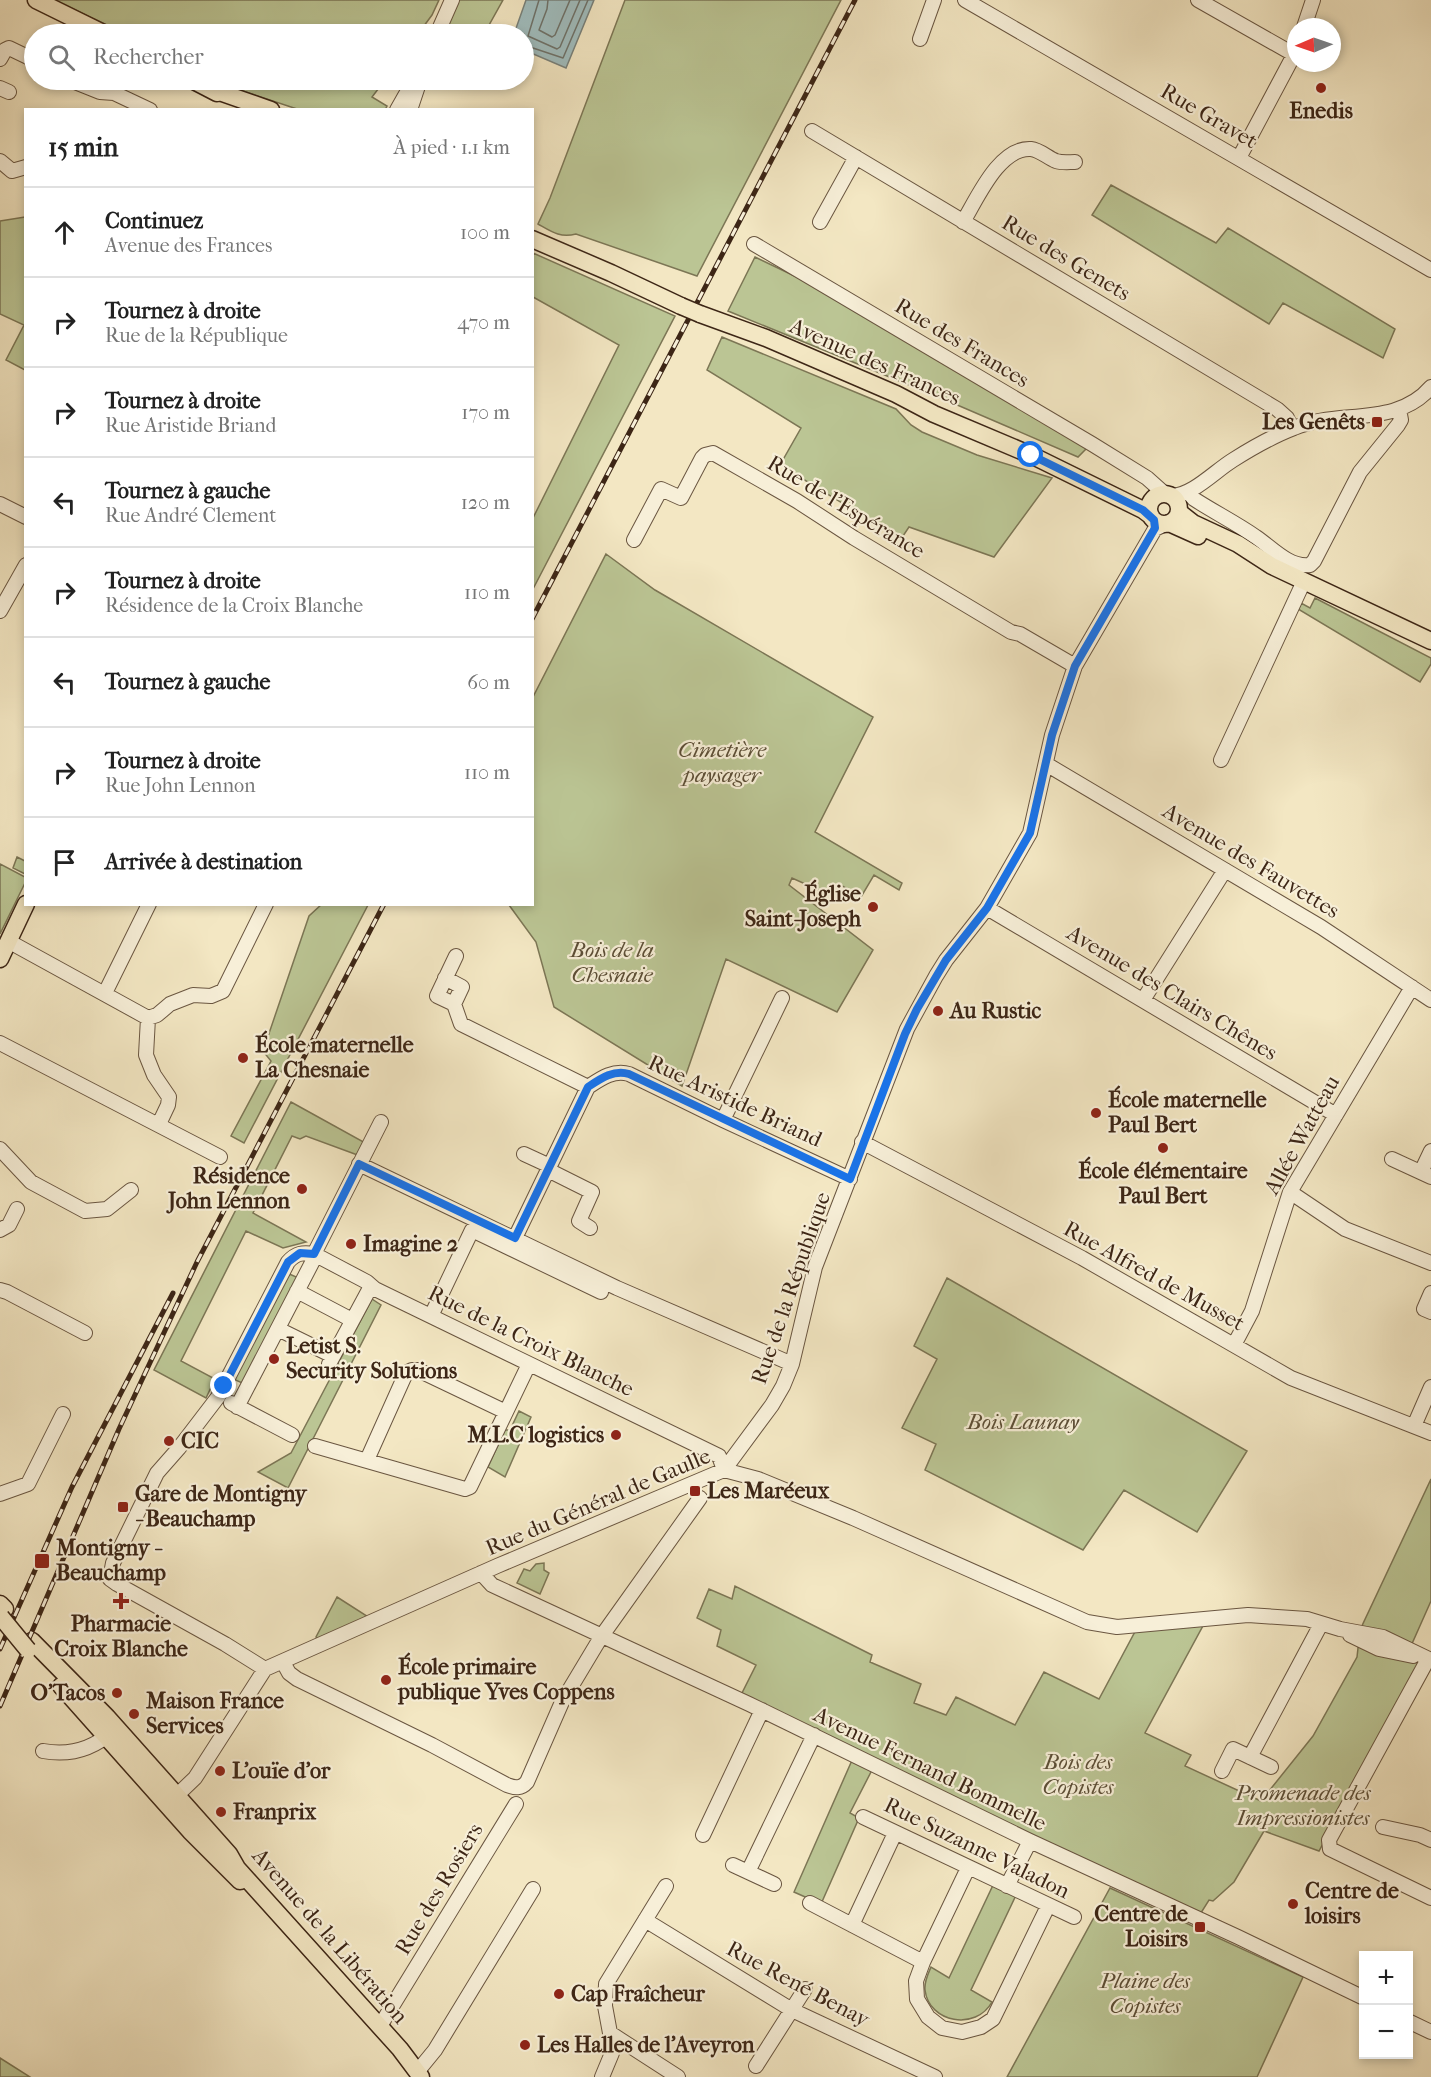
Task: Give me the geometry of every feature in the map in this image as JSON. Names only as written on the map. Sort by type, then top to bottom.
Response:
[{"type":"main road","points":[[36,0],[85,24]]},
{"type":"main road","points":[[211,90],[243,108]]},
{"type":"main road","points":[[214,90],[265,108]]},
{"type":"main road","name":"Avenue des Frances","points":[[534,240],[700,315],[766,338],[1031,455],[1143,510],[1167,508],[1244,558],[1307,573],[1431,641]]},
{"type":"main road","points":[[0,959],[25,906]]},
{"type":"main road","name":"Avenue de la Libération","points":[[2,1611],[30,1646],[112,1732],[172,1800],[224,1867],[261,1901],[417,2075]]},
{"type":"main road","name":"Avenue de la Libération","points":[[172,1800],[230,1854],[237,1868],[380,2026],[417,2075]]},
{"type":"street","points":[[441,24],[452,0]]},
{"type":"street","points":[[920,39],[934,0]]},
{"type":"street","name":"Rue Gravet","points":[[965,0],[1431,270]]},
{"type":"street","points":[[1197,0],[1287,49]]},
{"type":"street","points":[[1307,18],[1313,0]]},
{"type":"street","points":[[0,59],[5,50],[9,48],[24,55]]},
{"type":"street","points":[[1239,158],[1287,68]]},
{"type":"street","points":[[95,90],[114,93],[146,108]]},
{"type":"street","points":[[398,108],[408,90]]},
{"type":"street","points":[[411,108],[417,90]]},
{"type":"street","name":"Rue des Genets","points":[[812,131],[1276,409],[1287,418],[1292,428]]},
{"type":"street","points":[[963,222],[995,169],[1006,157],[1028,149],[1035,149],[1059,162],[1075,162]]},
{"type":"street","points":[[820,222],[856,157]]},
{"type":"street","points":[[0,160],[12,171]]},
{"type":"street","name":"Rue des Frances","points":[[754,244],[1147,478],[1167,508]]},
{"type":"street","name":"Rue de la République","points":[[724,1470],[772,1405],[783,1386],[792,1364],[815,1267],[907,1029],[946,960],[987,908],[1030,833],[1059,709],[1075,666],[1167,508],[1235,459],[1292,428],[1304,423],[1383,414],[1415,402],[1431,387]]},
{"type":"street","points":[[1221,760],[1307,573],[1360,472],[1401,420],[1399,409]]},
{"type":"street","name":"Rue de l'Espérance","points":[[634,540],[661,489],[681,498],[702,458],[712,453],[797,501],[1011,632],[1020,634],[1075,666]]},
{"type":"street","name":"Avenue des Frances","points":[[1167,508],[1194,499],[1256,537],[1277,554],[1299,564],[1307,573]]},
{"type":"street","points":[[0,504],[24,516]]},
{"type":"street","points":[[0,611],[24,569]]},
{"type":"street","name":"Avenue des Fauvettes","points":[[1046,764],[1321,927],[1431,1000]]},
{"type":"street","points":[[1143,1000],[1226,870]]},
{"type":"street","points":[[105,993],[148,906]]},
{"type":"street","points":[[8,941],[148,1018],[157,1015],[171,1004],[193,995],[211,996],[223,991],[265,906]]},
{"type":"street","name":"Avenue des Clairs Chênes","points":[[987,908],[1336,1115]]},
{"type":"street","points":[[456,956],[445,978],[462,987],[454,1004],[461,1024],[588,1087],[515,1238]]},
{"type":"street","name":"Allée Watteau","points":[[1234,1345],[1252,1311],[1290,1192],[1412,987]]},
{"type":"street","points":[[723,1120],[782,998]]},
{"type":"street","points":[[148,1018],[146,1055],[154,1076],[169,1097],[168,1105],[159,1124]]},
{"type":"street","points":[[0,1043],[220,1157]]},
{"type":"street","name":"Rue Aristide Briand","points":[[588,1087],[610,1074],[624,1072],[850,1179]]},
{"type":"street","points":[[237,1407],[381,1122]]},
{"type":"street","name":"Rue Alfred de Musset","points":[[862,1142],[1082,1258],[1291,1378],[1431,1433]]},
{"type":"street","points":[[0,1149],[32,1182],[85,1210],[107,1209],[131,1190]]},
{"type":"street","points":[[1392,1159],[1426,1174],[1431,1151]]},
{"type":"street","points":[[524,1154],[592,1192],[579,1221],[590,1228]]},
{"type":"street","points":[[359,1164],[617,1288],[792,1364]]},
{"type":"street","points":[[1290,1192],[1345,1229],[1431,1263]]},
{"type":"street","points":[[0,1230],[9,1225],[17,1209]]},
{"type":"street","points":[[431,1316],[472,1230],[601,1292]]},
{"type":"street","points":[[172,1800],[195,1778],[265,1669],[234,1648],[110,1579],[111,1570],[157,1473],[218,1397],[288,1262],[300,1253],[315,1254]]},
{"type":"street","name":"Rue de la Croix Blanche","points":[[315,1254],[371,1286],[719,1456],[724,1470]]},
{"type":"street","points":[[278,1329],[331,1360],[371,1286]]},
{"type":"street","points":[[0,1290],[85,1334]]},
{"type":"street","points":[[297,1291],[352,1320]]},
{"type":"street","points":[[1431,1293],[1424,1309],[1431,1312]]},
{"type":"street","points":[[315,1446],[465,1489],[471,1486],[529,1364]]},
{"type":"street","points":[[367,1460],[406,1373],[412,1370],[418,1370],[506,1412]]},
{"type":"street","points":[[1414,1426],[1431,1387]]},
{"type":"street","points":[[218,1397],[292,1435]]},
{"type":"street","points":[[0,1494],[28,1484],[63,1414]]},
{"type":"street","name":"Rue du Général de Gaulle","points":[[265,1669],[481,1573],[724,1470],[758,1479],[853,1518],[1087,1622],[1132,1627],[1248,1615],[1307,1619],[1340,1629],[1379,1649],[1429,1659]]},
{"type":"street","points":[[283,1662],[289,1673],[297,1678],[514,1787],[521,1786],[527,1782],[559,1710],[601,1637],[700,1498]]},
{"type":"street","name":"Avenue Fernand Bommelle","points":[[481,1573],[492,1585],[762,1710],[1030,1841],[1359,1996]]},
{"type":"street","points":[[1250,1757],[1321,1624]]},
{"type":"street","points":[[1429,1659],[1329,1840],[1330,1849],[1431,1898]]},
{"type":"street","points":[[703,1835],[762,1710]]},
{"type":"street","points":[[44,1751],[67,1754],[80,1750],[112,1732]]},
{"type":"street","points":[[748,1872],[814,1735]]},
{"type":"street","points":[[1222,1771],[1233,1749],[1271,1767]]},
{"type":"street","name":"Rue des Rosiers","points":[[380,2026],[516,1804]]},
{"type":"street","name":"Rue Suzanne Valadon","points":[[863,1817],[1074,1917]]},
{"type":"street","points":[[1383,1827],[1420,1835],[1431,1840]]},
{"type":"street","points":[[852,1925],[895,1833]]},
{"type":"street","points":[[1007,1886],[1030,1841]]},
{"type":"street","points":[[733,1864],[774,1884]]},
{"type":"street","points":[[968,1868],[916,1981],[917,1999],[928,2018],[942,2028],[962,2032],[981,2027],[993,2019],[1048,1906]]},
{"type":"street","points":[[602,2077],[612,2053],[605,2006],[606,1984],[666,1886]]},
{"type":"street","points":[[417,2075],[435,2050],[533,1889]]},
{"type":"street","points":[[810,1903],[923,1962]]},
{"type":"street","name":"Rue René Benay","points":[[645,1920],[792,2010],[935,2077]]},
{"type":"street","points":[[756,2066],[805,1989]]},
{"type":"street","points":[[1413,2023],[1431,2032]]},
{"type":"street","points":[[610,2033],[678,2077]]},
{"type":"green space","points":[[54,0],[439,0],[425,24],[105,24]]},
{"type":"green space","points":[[459,0],[503,0],[490,24],[448,24]]},
{"type":"green space","points":[[625,0],[841,0],[697,276],[576,234],[556,234],[538,224]]},
{"type":"green space","points":[[240,90],[377,90],[372,97],[387,106],[386,108],[294,108]]},
{"type":"green space","points":[[1111,185],[1216,243],[1228,228],[1395,329],[1383,358],[1283,303],[1269,324],[1092,215]]},
{"type":"green space","points":[[24,217],[24,325],[0,314],[0,221]]},
{"type":"green space","points":[[534,253],[675,316],[534,587],[534,516],[619,345],[534,298]]},
{"type":"green space","points":[[755,257],[809,283],[1088,447],[1078,457],[728,311]]},
{"type":"green space","points":[[24,325],[24,369],[6,360]]},
{"type":"green space","points":[[722,337],[896,409],[911,425],[922,432],[977,455],[1052,478],[994,557],[909,527],[901,539],[780,465],[801,428],[707,370]]},
{"type":"green space","points":[[606,554],[655,590],[873,717],[815,832],[902,883],[899,890],[874,875],[861,897],[839,884],[832,896],[792,878],[789,885],[873,950],[837,1012],[726,959],[682,1086],[554,1007],[536,942],[510,906],[534,906],[534,695]]},
{"type":"green space","points":[[1315,598],[1431,658],[1431,664],[1420,682],[1298,609],[1301,603],[1310,608]]},
{"type":"green space","points":[[17,857],[24,860],[24,874],[13,868]]},
{"type":"green space","points":[[0,864],[24,876],[24,885],[0,934]]},
{"type":"green space","points":[[320,906],[367,906],[244,1143],[231,1136],[271,1061],[263,1051],[309,916]]},
{"type":"green space","points":[[291,1102],[369,1145],[363,1157],[306,1136],[300,1139],[292,1136],[253,1213],[306,1242],[283,1248],[246,1231],[181,1361],[215,1379],[206,1398],[154,1370]]},
{"type":"green space","points":[[287,1273],[301,1279],[247,1385],[233,1379]]},
{"type":"green space","name":"Bois Launay","points":[[947,1278],[1247,1451],[1197,1532],[1124,1490],[1083,1550],[925,1470],[936,1444],[902,1428],[937,1359],[914,1346]]},
{"type":"green space","points":[[372,1299],[381,1305],[288,1488],[258,1472],[291,1453]]},
{"type":"green space","points":[[519,1411],[531,1417],[505,1477],[488,1467],[505,1430],[510,1430]]},
{"type":"green space","name":"Bois des Copistes","points":[[1431,1479],[1431,1601],[1407,1655],[1423,1658],[1319,1851],[1264,1831],[1234,1882],[1213,1901],[1209,1900],[1199,1916],[739,1699],[756,1665],[717,1646],[721,1630],[697,1618],[709,1589],[732,1599],[735,1586],[872,1655],[870,1662],[921,1684],[914,1703],[946,1715],[956,1697],[1015,1725],[1044,1672],[1099,1699],[1137,1628],[1205,1622],[1145,1733],[1191,1755],[1185,1766],[1261,1801],[1313,1736],[1357,1657],[1360,1630]]},
{"type":"green space","points":[[544,1563],[544,1570],[549,1573],[540,1594],[517,1583],[524,1569],[530,1571],[536,1564]]},
{"type":"green space","points":[[337,1597],[370,1618],[318,1640],[316,1637]]},
{"type":"green space","points":[[853,1758],[873,1768],[850,1813],[859,1818],[821,1904],[794,1892]]},
{"type":"green space","points":[[995,1881],[1018,1891],[971,1990],[992,2002],[985,2011],[965,2020],[944,2016],[928,2001],[925,1990],[931,1967],[949,1978]]},
{"type":"green space","name":"Plaine des Copistes","points":[[1110,1888],[1303,1977],[1257,2077],[1007,2077]]},
{"type":"green space","points":[[0,2058],[30,2077],[0,2077]]},
{"type":"water","points":[[526,0],[594,0],[566,68],[534,54],[534,24],[518,24]]},
{"type":"railway","points":[[534,615],[855,0]]},
{"type":"railway","points":[[0,1706],[119,1429],[197,1262],[383,906]]},
{"type":"railway","points":[[0,1649],[72,1487],[173,1293]]},
{"type":"place","name":"Enedis","points":[[1321,88]]},
{"type":"place","name":"Les Genêts","points":[[1377,422]]},
{"type":"place","name":"Église Saint-Joseph","points":[[873,907]]},
{"type":"place","name":"Au Rustic","points":[[938,1011]]},
{"type":"place","name":"École maternelle La Chesnaie","points":[[243,1058]]},
{"type":"place","name":"École maternelle Paul Bert","points":[[1096,1113]]},
{"type":"place","name":"École élémentaire Paul Bert","points":[[1163,1148]]},
{"type":"place","name":"Résidence John Lennon","points":[[302,1189]]},
{"type":"place","name":"Imagine 2","points":[[351,1244]]},
{"type":"place","name":"Letist S. Security Solutions","points":[[274,1359]]},
{"type":"place","name":"M.L.C logistics","points":[[616,1435]]},
{"type":"place","name":"CIC","points":[[169,1441]]},
{"type":"place","name":"Les Maréeux","points":[[695,1491]]},
{"type":"place","name":"Gare de Montigny - Beauchamp","points":[[123,1507]]},
{"type":"place","name":"Montigny - Beauchamp","points":[[42,1561]]},
{"type":"place","name":"Pharmacie Croix Blanche","points":[[121,1601]]},
{"type":"place","name":"École primaire publique Yves Coppens","points":[[386,1680]]},
{"type":"place","name":"O'Tacos","points":[[117,1693]]},
{"type":"place","name":"Maison France Services","points":[[134,1714]]},
{"type":"place","name":"L'ouïe d'or","points":[[220,1771]]},
{"type":"place","name":"Franprix","points":[[221,1812]]},
{"type":"place","name":"Centre de loisirs","points":[[1293,1904]]},
{"type":"place","name":"Centre de Loisirs","points":[[1200,1927]]},
{"type":"place","name":"Cap Fraîcheur","points":[[559,1994]]},
{"type":"place","name":"Les Halles de l'Aveyron","points":[[525,2045]]},
{"type":"route","points":[[224,1386],[288,1262],[300,1253],[314,1254],[359,1164],[515,1238],[588,1087],[610,1074],[624,1072],[629,1074],[850,1179],[862,1142],[917,1009],[946,960],[987,908],[1030,833],[1035,819],[1052,735],[1066,687],[1075,666],[1156,525],[1151,516],[1143,510],[1031,455]]},
{"type":"park label","name":"Cimetière paysager","points":[[722,762]]},
{"type":"park label","name":"Bois de la Chesnaie","points":[[612,962]]},
{"type":"park label","name":"Promenade des Impressionistes","points":[[1303,1806]]}]
